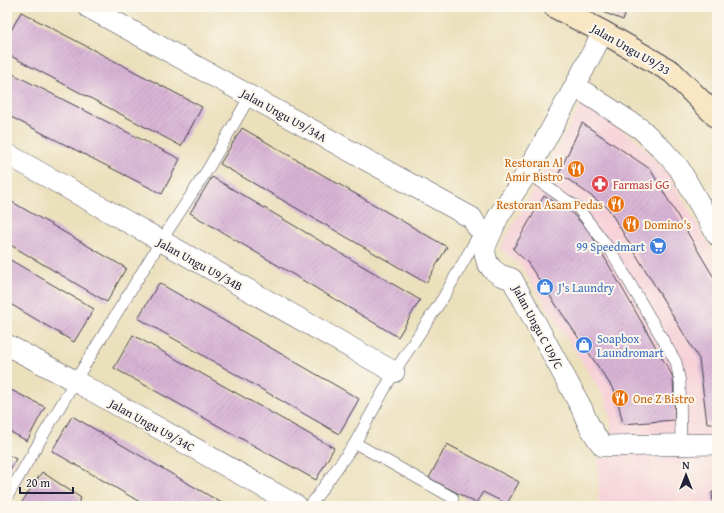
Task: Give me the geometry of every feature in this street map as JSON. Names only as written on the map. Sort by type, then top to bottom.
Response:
[{"type":"street","name":"Jalan Ungu U9/34A","points":[[88,7],[472,218],[477,227]]},
{"type":"street","name":"Jalan Ungu U9/33","points":[[555,7],[603,32],[672,72],[717,116]]},
{"type":"street","name":"Jalan Ungu C U9/C","points":[[603,32],[527,173],[498,217],[485,247],[487,262],[492,269],[500,275],[512,279],[582,408],[586,421],[594,435],[603,446],[717,444]]},
{"type":"street","points":[[575,86],[641,129],[661,148],[679,168],[717,235]]},
{"type":"street","name":"Jalan Ungu U9/34B","points":[[7,154],[394,372]]},
{"type":"street","name":"Jalan Ungu U9/34C","points":[[7,345],[297,506]]},
{"type":"lane","points":[[7,497],[74,381],[208,169],[250,96]]},
{"type":"lane","points":[[527,173],[578,208],[611,251],[676,362],[680,382],[681,445]]},
{"type":"lane","points":[[310,506],[355,443],[394,372],[443,298],[478,236],[477,227]]},
{"type":"lane","points":[[355,443],[453,498]]},
{"type":"shaded area","points":[[582,104],[636,139],[670,177],[717,259],[717,506],[599,506],[598,458],[614,458],[611,422],[606,400],[522,267],[500,248]]},
{"type":"building","points":[[607,7],[628,7],[623,20],[605,13]]},
{"type":"building","points":[[21,12],[202,107],[181,146],[7,54],[7,38]]},
{"type":"building","points":[[7,71],[180,159],[162,194],[7,115]]},
{"type":"building","points":[[582,123],[650,169],[717,283],[717,424],[707,423],[699,359],[608,208],[559,173]]},
{"type":"building","points":[[242,128],[447,247],[426,283],[220,164]]},
{"type":"building","points":[[212,177],[420,300],[398,337],[190,213]]},
{"type":"building","points":[[544,196],[568,209],[590,232],[673,377],[675,420],[623,424],[616,393],[527,262],[513,249]]},
{"type":"building","points":[[7,199],[126,268],[107,302],[7,243]]},
{"type":"building","points":[[7,258],[94,309],[74,342],[7,302]]},
{"type":"building","points":[[159,283],[359,399],[339,434],[138,318]]},
{"type":"building","points":[[133,335],[334,448],[316,480],[114,368]]},
{"type":"building","points":[[7,388],[45,407],[27,441],[7,430]]},
{"type":"building","points":[[72,416],[227,506],[147,506],[52,451]]},
{"type":"building","points":[[447,444],[519,482],[507,504],[483,492],[476,503],[429,478]]},
{"type":"building","points":[[7,454],[16,459],[7,474]]},
{"type":"building","points":[[42,472],[81,498],[76,506],[20,505]]},
{"type":"building","points":[[712,492],[717,492],[717,506],[713,506]]},
{"type":"place","name":"Restoran Al Amir Bistro","points":[[576,169]]},
{"type":"place","name":"Farmasi GG","points":[[600,184]]},
{"type":"place","name":"Restoran Asam Pedas","points":[[616,204]]},
{"type":"place","name":"Domino's","points":[[631,224]]},
{"type":"place","name":"99 Speedmart","points":[[658,246]]},
{"type":"place","name":"J's Laundry","points":[[545,287]]},
{"type":"place","name":"Soapbox Laundromart","points":[[584,345]]},
{"type":"place","name":"One Z Bistro","points":[[620,398]]}]
